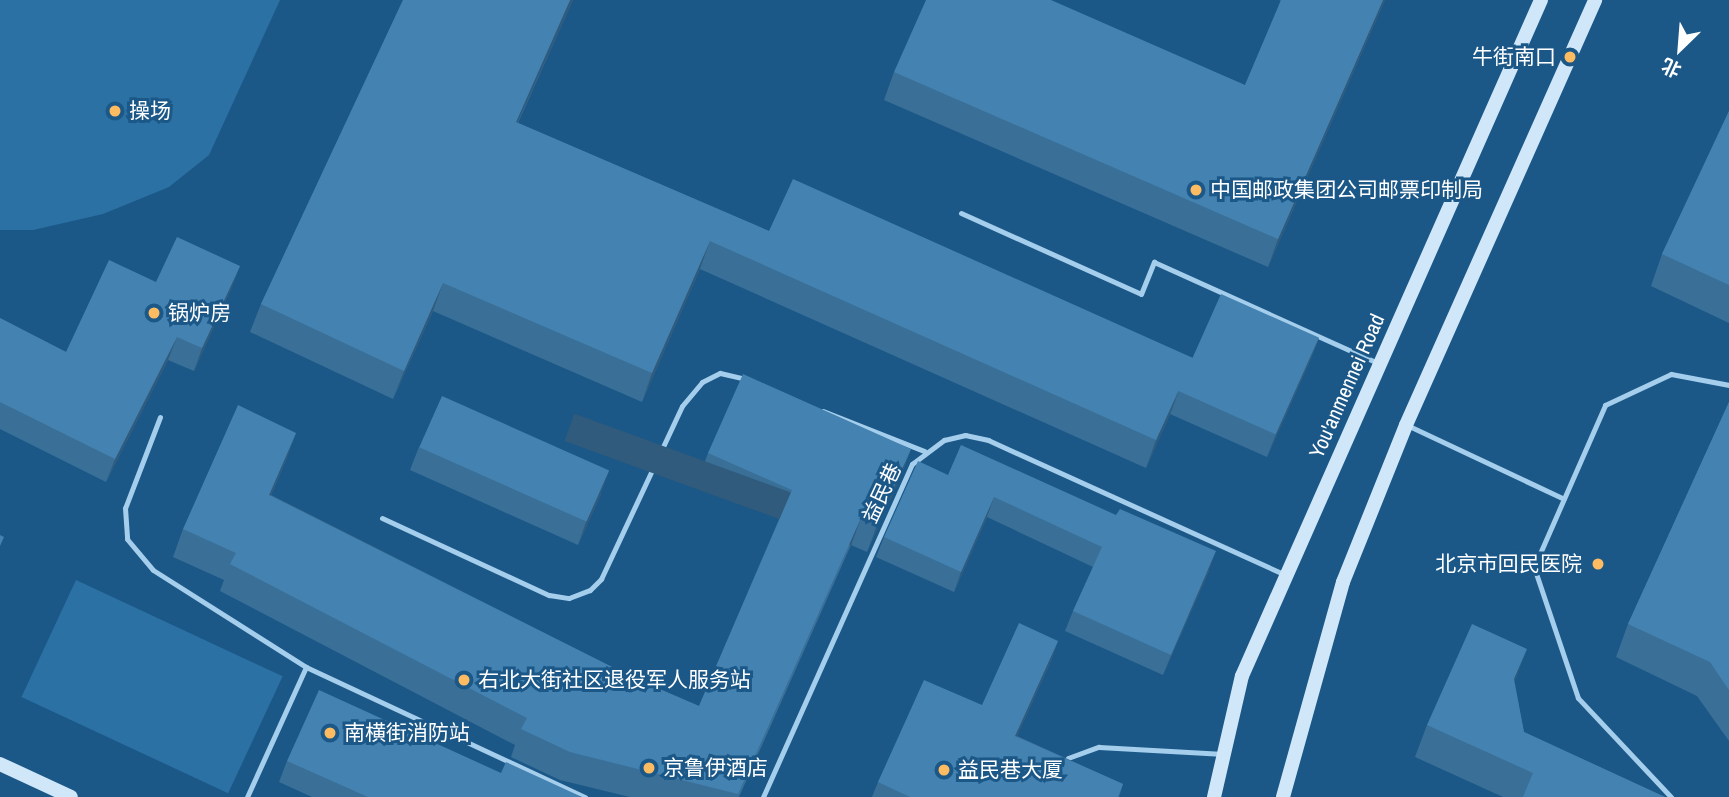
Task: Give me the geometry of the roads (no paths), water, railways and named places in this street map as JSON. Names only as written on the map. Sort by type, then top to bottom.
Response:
[{"type":"main road","name":"You'anmennei Road","points":[[1214,797],[1242,676],[1541,0]]},
{"type":"main road","points":[[1283,797],[1343,582],[1406,425],[1595,0]]},
{"type":"main road","points":[[0,764],[71,797]]},
{"type":"lane","points":[[961,213],[1141,294],[1154,262],[1380,364]]},
{"type":"lane","points":[[382,518],[549,594],[569,598],[590,590],[601,579],[682,407],[702,382],[720,373],[750,381]]},
{"type":"lane","points":[[1671,797],[1578,698],[1534,567],[1605,405],[1671,374],[1729,385]]},
{"type":"lane","points":[[813,406],[924,452]]},
{"type":"lane","points":[[160,417],[125,508],[127,539],[153,570],[306,667],[585,797]]},
{"type":"lane","points":[[1406,425],[1564,499]]},
{"type":"lane","name":"益民巷","points":[[762,797],[912,464],[924,452],[944,440],[965,435],[988,440],[1286,575]]},
{"type":"lane","points":[[247,797],[306,667]]},
{"type":"lane","points":[[1068,758],[1099,747],[1224,754]]},
{"type":"place","name":"牛街南口","points":[[1570,57]]},
{"type":"place","name":"操场","points":[[115,111]]},
{"type":"place","name":"中国邮政集团公司邮票印制局","points":[[1196,190]]},
{"type":"place","name":"锅炉房","points":[[154,313]]},
{"type":"place","name":"北京市回民医院","points":[[1598,564]]},
{"type":"place","name":"右北大街社区退役军人服务站","points":[[464,680]]},
{"type":"place","name":"南横街消防站","points":[[330,733]]},
{"type":"place","name":"京鲁伊酒店","points":[[649,768]]},
{"type":"place","name":"益民巷大厦","points":[[944,770]]}]
